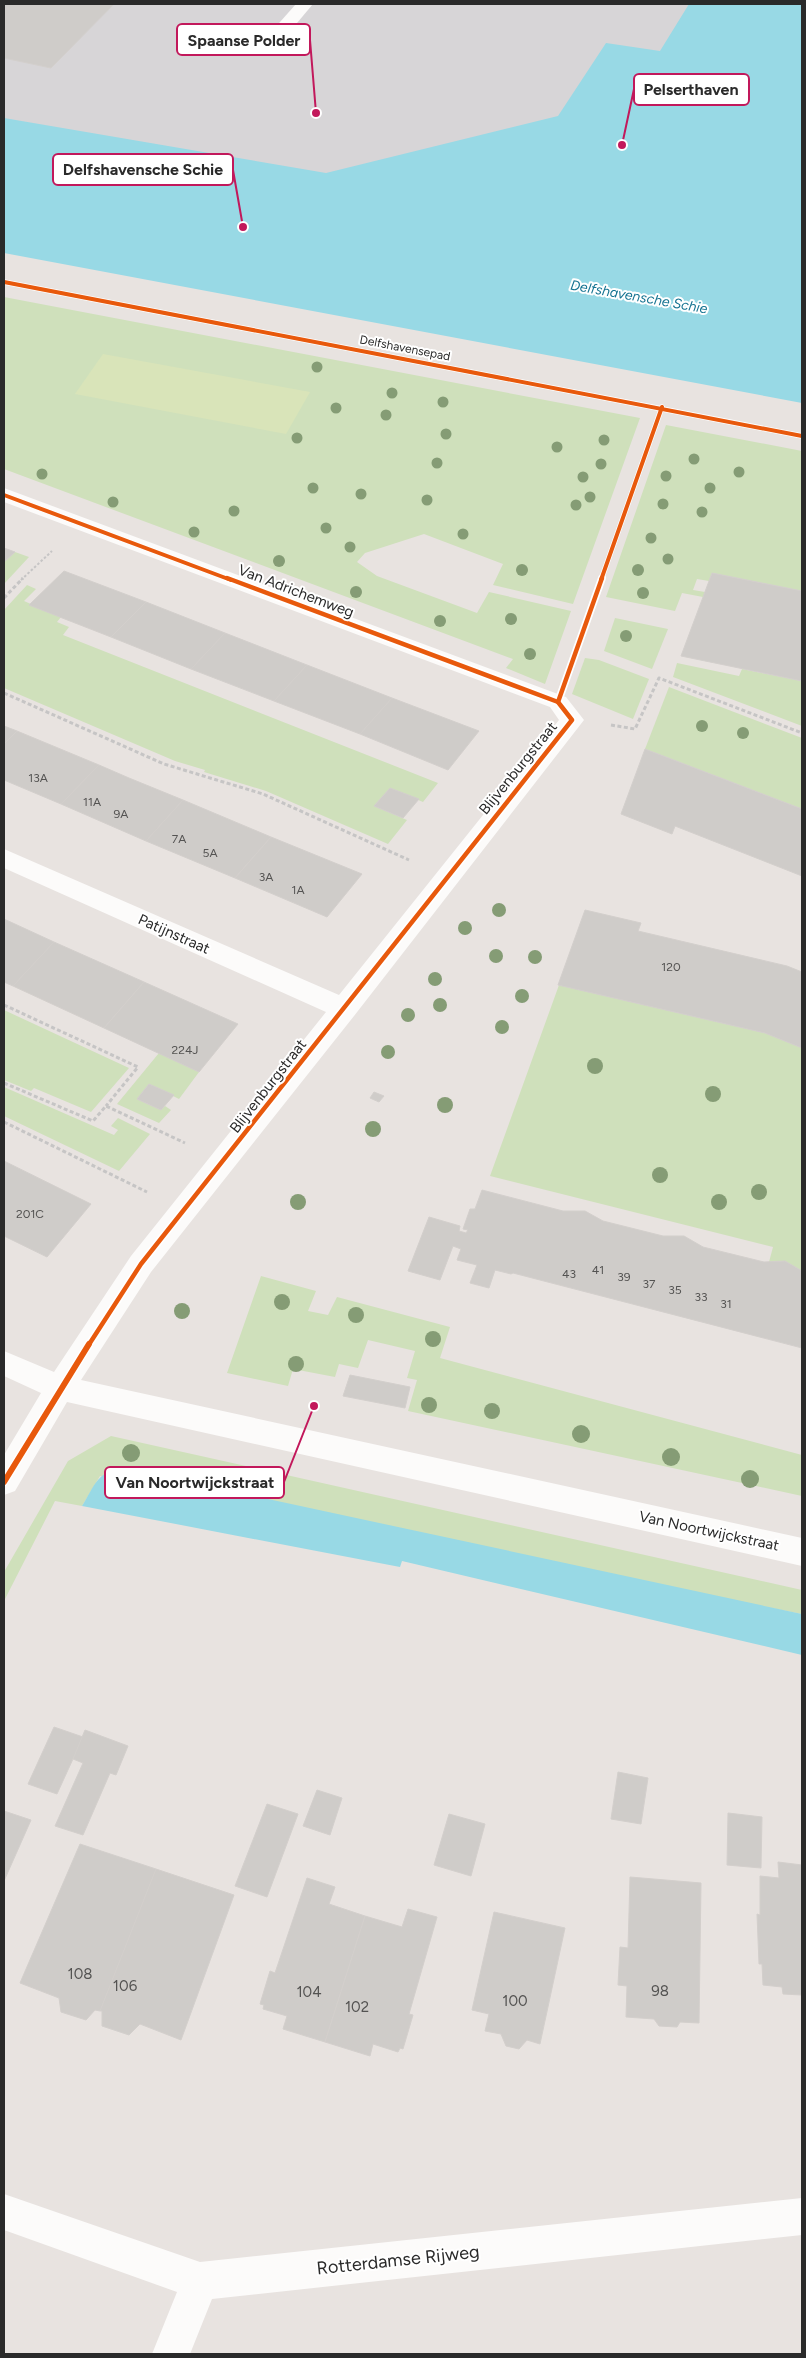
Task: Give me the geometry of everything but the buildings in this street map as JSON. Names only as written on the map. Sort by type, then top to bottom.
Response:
[{"type":"street","points":[[270,44],[305,4]]},
{"type":"street","name":"Van Adrichemweg","points":[[4,495],[558,702],[572,720]]},
{"type":"street","name":"Blijvenburgstraat","points":[[4,1482],[60,1388],[141,1264],[186,1210],[446,877],[572,720]]},
{"type":"street","name":"Patijnstraat","points":[[4,858],[345,1008]]},
{"type":"street","name":"Van Noortwijckstraat","points":[[4,1363],[60,1388],[802,1552]]},
{"type":"street","name":"Rotterdamse Rijweg","points":[[4,2212],[200,2281],[802,2217]]},
{"type":"street","points":[[170,2354],[200,2281]]},
{"type":"path","points":[[4,598],[39,561],[86,526]]},
{"type":"path","points":[[572,720],[635,729],[659,678],[802,733]]},
{"type":"path","points":[[4,693],[164,764],[263,794],[446,877]]},
{"type":"path","points":[[4,1005],[138,1067],[93,1121],[4,1083]]},
{"type":"path","points":[[106,1106],[224,1162]]},
{"type":"path","points":[[4,1122],[186,1210]]},
{"type":"shaded area","points":[[4,4],[749,4],[713,81],[359,190],[4,131]]},
{"type":"green space","points":[[4,297],[640,418],[573,604],[493,585],[503,564],[424,534],[365,553],[357,562],[377,576],[477,613],[489,592],[571,611],[545,684],[506,668],[513,659],[4,469]]},
{"type":"green space","points":[[103,354],[310,392],[286,434],[75,394]]},
{"type":"green space","points":[[666,425],[802,451],[802,591],[712,573],[709,581],[697,579],[693,590],[705,592],[703,597],[682,593],[675,611],[606,597]]},
{"type":"green space","points":[[15,552],[29,557],[4,584],[4,562]]},
{"type":"green space","points":[[27,585],[36,589],[24,601],[61,617],[57,622],[69,627],[63,635],[438,783],[423,802],[390,788],[374,806],[407,820],[388,844],[266,791],[175,761],[4,688],[4,610]]},
{"type":"green space","points":[[615,618],[668,629],[652,669],[604,651]]},
{"type":"green space","points":[[585,658],[599,660],[649,679],[633,719],[572,694]]},
{"type":"green space","points":[[677,663],[739,676],[742,669],[802,681],[802,726],[673,677]]},
{"type":"green space","points":[[669,687],[802,738],[802,809],[645,749]]},
{"type":"green space","points":[[559,985],[765,1033],[802,1048],[802,1271],[785,1261],[769,1262],[773,1247],[490,1176]]},
{"type":"green space","points":[[4,1010],[129,1068],[91,1112],[34,1088],[31,1091],[4,1080]]},
{"type":"green space","points":[[159,1053],[199,1072],[179,1099],[149,1084],[137,1099],[161,1110],[165,1106],[171,1110],[159,1123],[117,1104]]},
{"type":"green space","points":[[4,1087],[114,1135],[118,1130],[111,1126],[118,1118],[150,1134],[119,1171],[4,1116]]},
{"type":"green space","points":[[261,1276],[316,1291],[308,1311],[328,1315],[337,1297],[450,1327],[440,1358],[802,1455],[802,1496],[408,1411],[417,1380],[407,1378],[415,1351],[368,1340],[358,1368],[339,1364],[335,1377],[293,1369],[288,1386],[227,1373]]},
{"type":"green space","points":[[111,1436],[802,1590],[802,1614],[100,1476],[82,1506],[55,1501],[4,1601],[4,1572],[68,1461]]},
{"type":"water","points":[[689,4],[802,4],[802,403],[4,253],[4,118],[326,173],[558,116],[606,43],[660,51]]},
{"type":"water","points":[[124,1468],[802,1614],[802,1655],[402,1561],[400,1567],[82,1506],[102,1476],[108,1472]]},
{"type":"cycle path","name":"Delfshavensepad","points":[[4,282],[802,436]]},
{"type":"cycle path","points":[[558,702],[662,407]]},
{"type":"cycle path","points":[[4,495],[558,702],[572,720],[141,1264],[60,1388],[4,1482]]},
{"type":"place","name":"Spaanse Polder","points":[[316,113]]},
{"type":"place","name":"Pelserthaven","points":[[622,145]]},
{"type":"place","name":"Delfshavensche Schie","points":[[243,227]]},
{"type":"place","name":"Van Noortwijckstraat","points":[[314,1406]]}]
